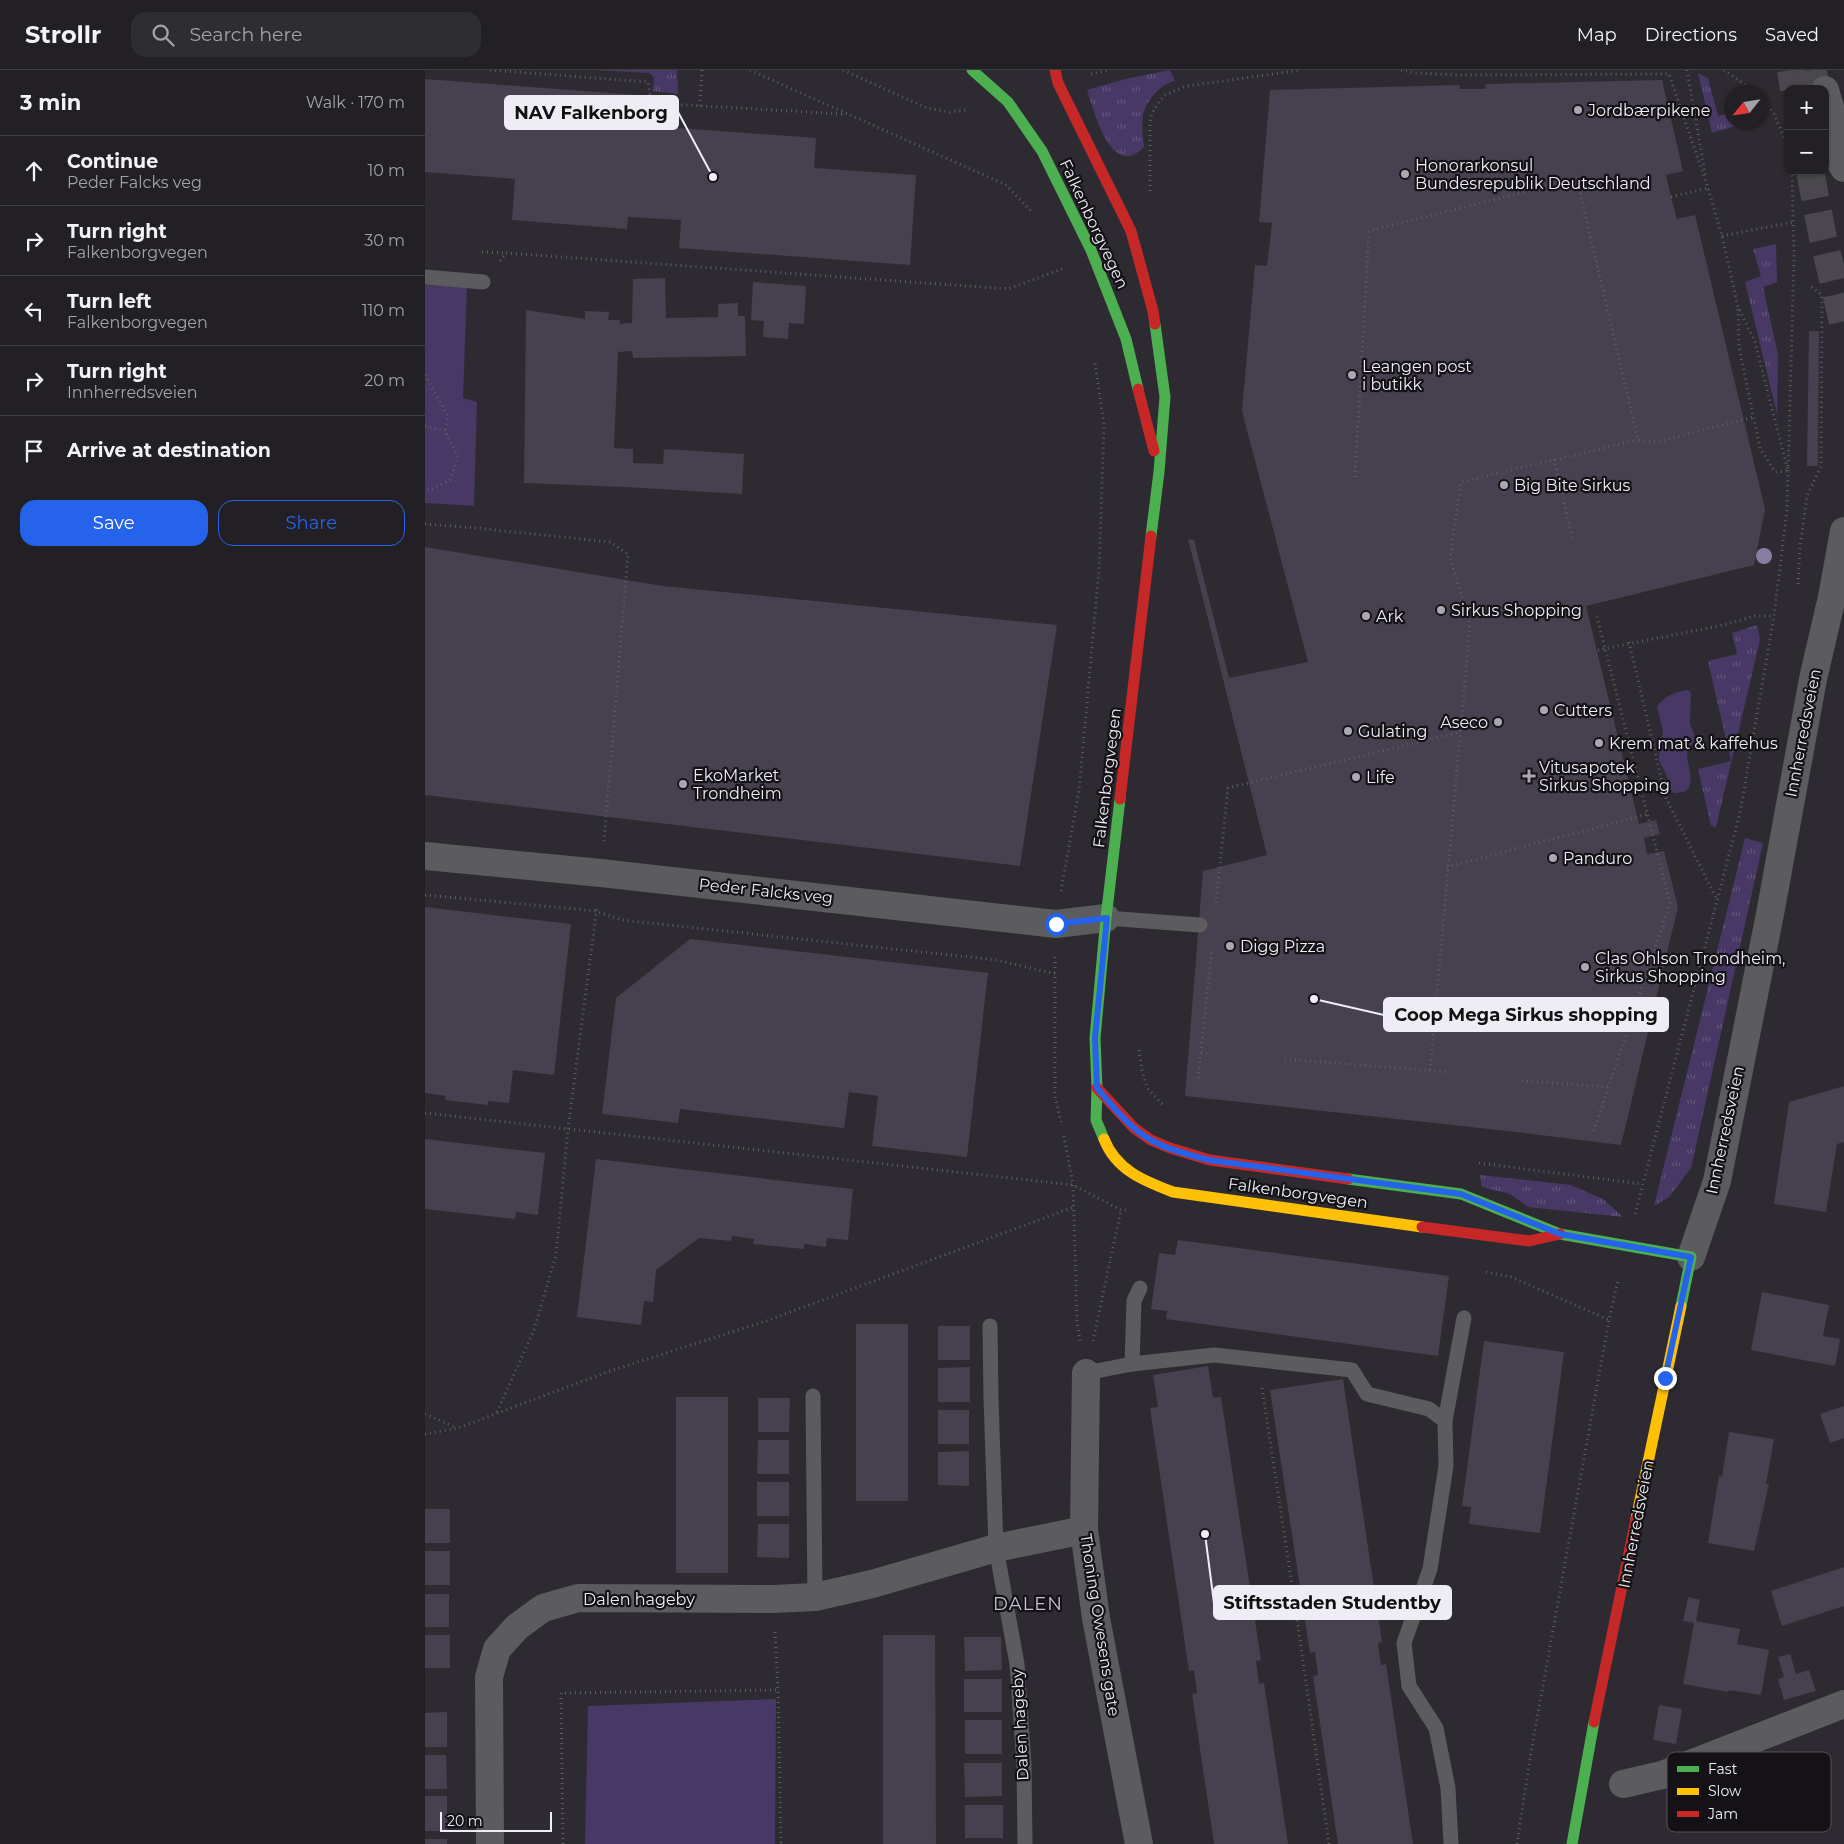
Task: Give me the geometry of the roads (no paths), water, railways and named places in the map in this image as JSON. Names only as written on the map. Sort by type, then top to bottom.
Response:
[{"type":"main road","name":"Falkenborgvegen","points":[[972,70],[1008,102],[1042,151],[1091,250],[1125,339],[1159,472]]},
{"type":"main road","name":"Falkenborgvegen","points":[[1055,70],[1058,83],[1131,231],[1153,311],[1165,397],[1159,472],[1107,918],[1095,1038],[1096,1120],[1106,1145],[1122,1167],[1144,1182],[1173,1192],[1520,1240],[1560,1234]]},
{"type":"main road","name":"Falkenborgvegen","points":[[1097,1088],[1135,1129],[1151,1140],[1180,1153],[1209,1160],[1461,1194],[1560,1234],[1691,1257]]},
{"type":"main road","name":"Innherredsveien","points":[[1572,1844],[1598,1702],[1691,1257]]},
{"type":"street","points":[[1817,70],[1823,85]]},
{"type":"street","points":[[1829,103],[1841,163],[1844,168]]},
{"type":"street","name":"Innherredsveien","points":[[1691,1257],[1717,1181],[1813,679],[1832,597],[1844,531]]},
{"type":"street","name":"Peder Falcks veg","points":[[425,856],[601,873],[1056,924],[1107,918]]},
{"type":"street","name":"Thoning Owesens gate","points":[[1086,1373],[1084,1530],[1096,1618],[1139,1844]]},
{"type":"street","name":"Dalen hageby","points":[[490,1844],[489,1677],[497,1649],[517,1627],[543,1608],[578,1598],[773,1599],[815,1597],[872,1584],[996,1548],[1084,1530]]},
{"type":"street","points":[[1722,1752],[1844,1704]]},
{"type":"street","points":[[1623,1784],[1667,1773]]},
{"type":"lane","points":[[425,277],[483,282]]},
{"type":"lane","points":[[1107,918],[1199,925]]},
{"type":"lane","points":[[1132,1364],[1134,1301],[1140,1288]]},
{"type":"lane","points":[[1451,1844],[1448,1788],[1436,1728],[1409,1686],[1404,1643],[1430,1569],[1445,1466],[1445,1421],[1463,1318]]},
{"type":"lane","name":"Dalen hageby","points":[[990,1326],[996,1548],[1017,1664],[1024,1765],[1025,1844]]},
{"type":"lane","points":[[1086,1373],[1132,1364],[1214,1355],[1352,1370],[1367,1394],[1429,1409],[1445,1421]]},
{"type":"lane","points":[[813,1396],[815,1597]]},
{"type":"tunnel","points":[[1791,70],[1793,85]]},
{"type":"tunnel","points":[[1813,70],[1815,85]]},
{"type":"tunnel","points":[[1811,175],[1822,233],[1844,326]]},
{"type":"place","name":"Jordbærpikene","points":[[1578,110]]},
{"type":"place","name":"Honorarkonsul Bundesrepublik Deutschland","points":[[1405,174]]},
{"type":"place","name":"NAV Falkenborg","points":[[713,177]]},
{"type":"place","name":"Leangen post i butikk","points":[[1352,375]]},
{"type":"place","name":"Big Bite Sirkus","points":[[1504,485]]},
{"type":"place","name":"Sirkus Shopping","points":[[1441,610]]},
{"type":"place","name":"Ark","points":[[1366,616]]},
{"type":"place","name":"Cutters","points":[[1544,710]]},
{"type":"place","name":"Aseco","points":[[1498,722]]},
{"type":"place","name":"Gulating","points":[[1348,731]]},
{"type":"place","name":"Krem mat & kaffehus","points":[[1599,743]]},
{"type":"place","name":"Vitusapotek Sirkus Shopping","points":[[1529,776]]},
{"type":"place","name":"Life","points":[[1356,777]]},
{"type":"place","name":"EkoMarket Trondheim","points":[[683,784]]},
{"type":"place","name":"Panduro","points":[[1553,858]]},
{"type":"place","name":"Digg Pizza","points":[[1230,946]]},
{"type":"place","name":"Clas Ohlson Trondheim, Sirkus Shopping","points":[[1585,967]]},
{"type":"place","name":"Coop Mega Sirkus shopping","points":[[1314,999]]},
{"type":"place","name":"Stiftsstaden Studentby","points":[[1205,1534]]},
{"type":"district","name":"DALEN","points":[[1028,1604]]}]
